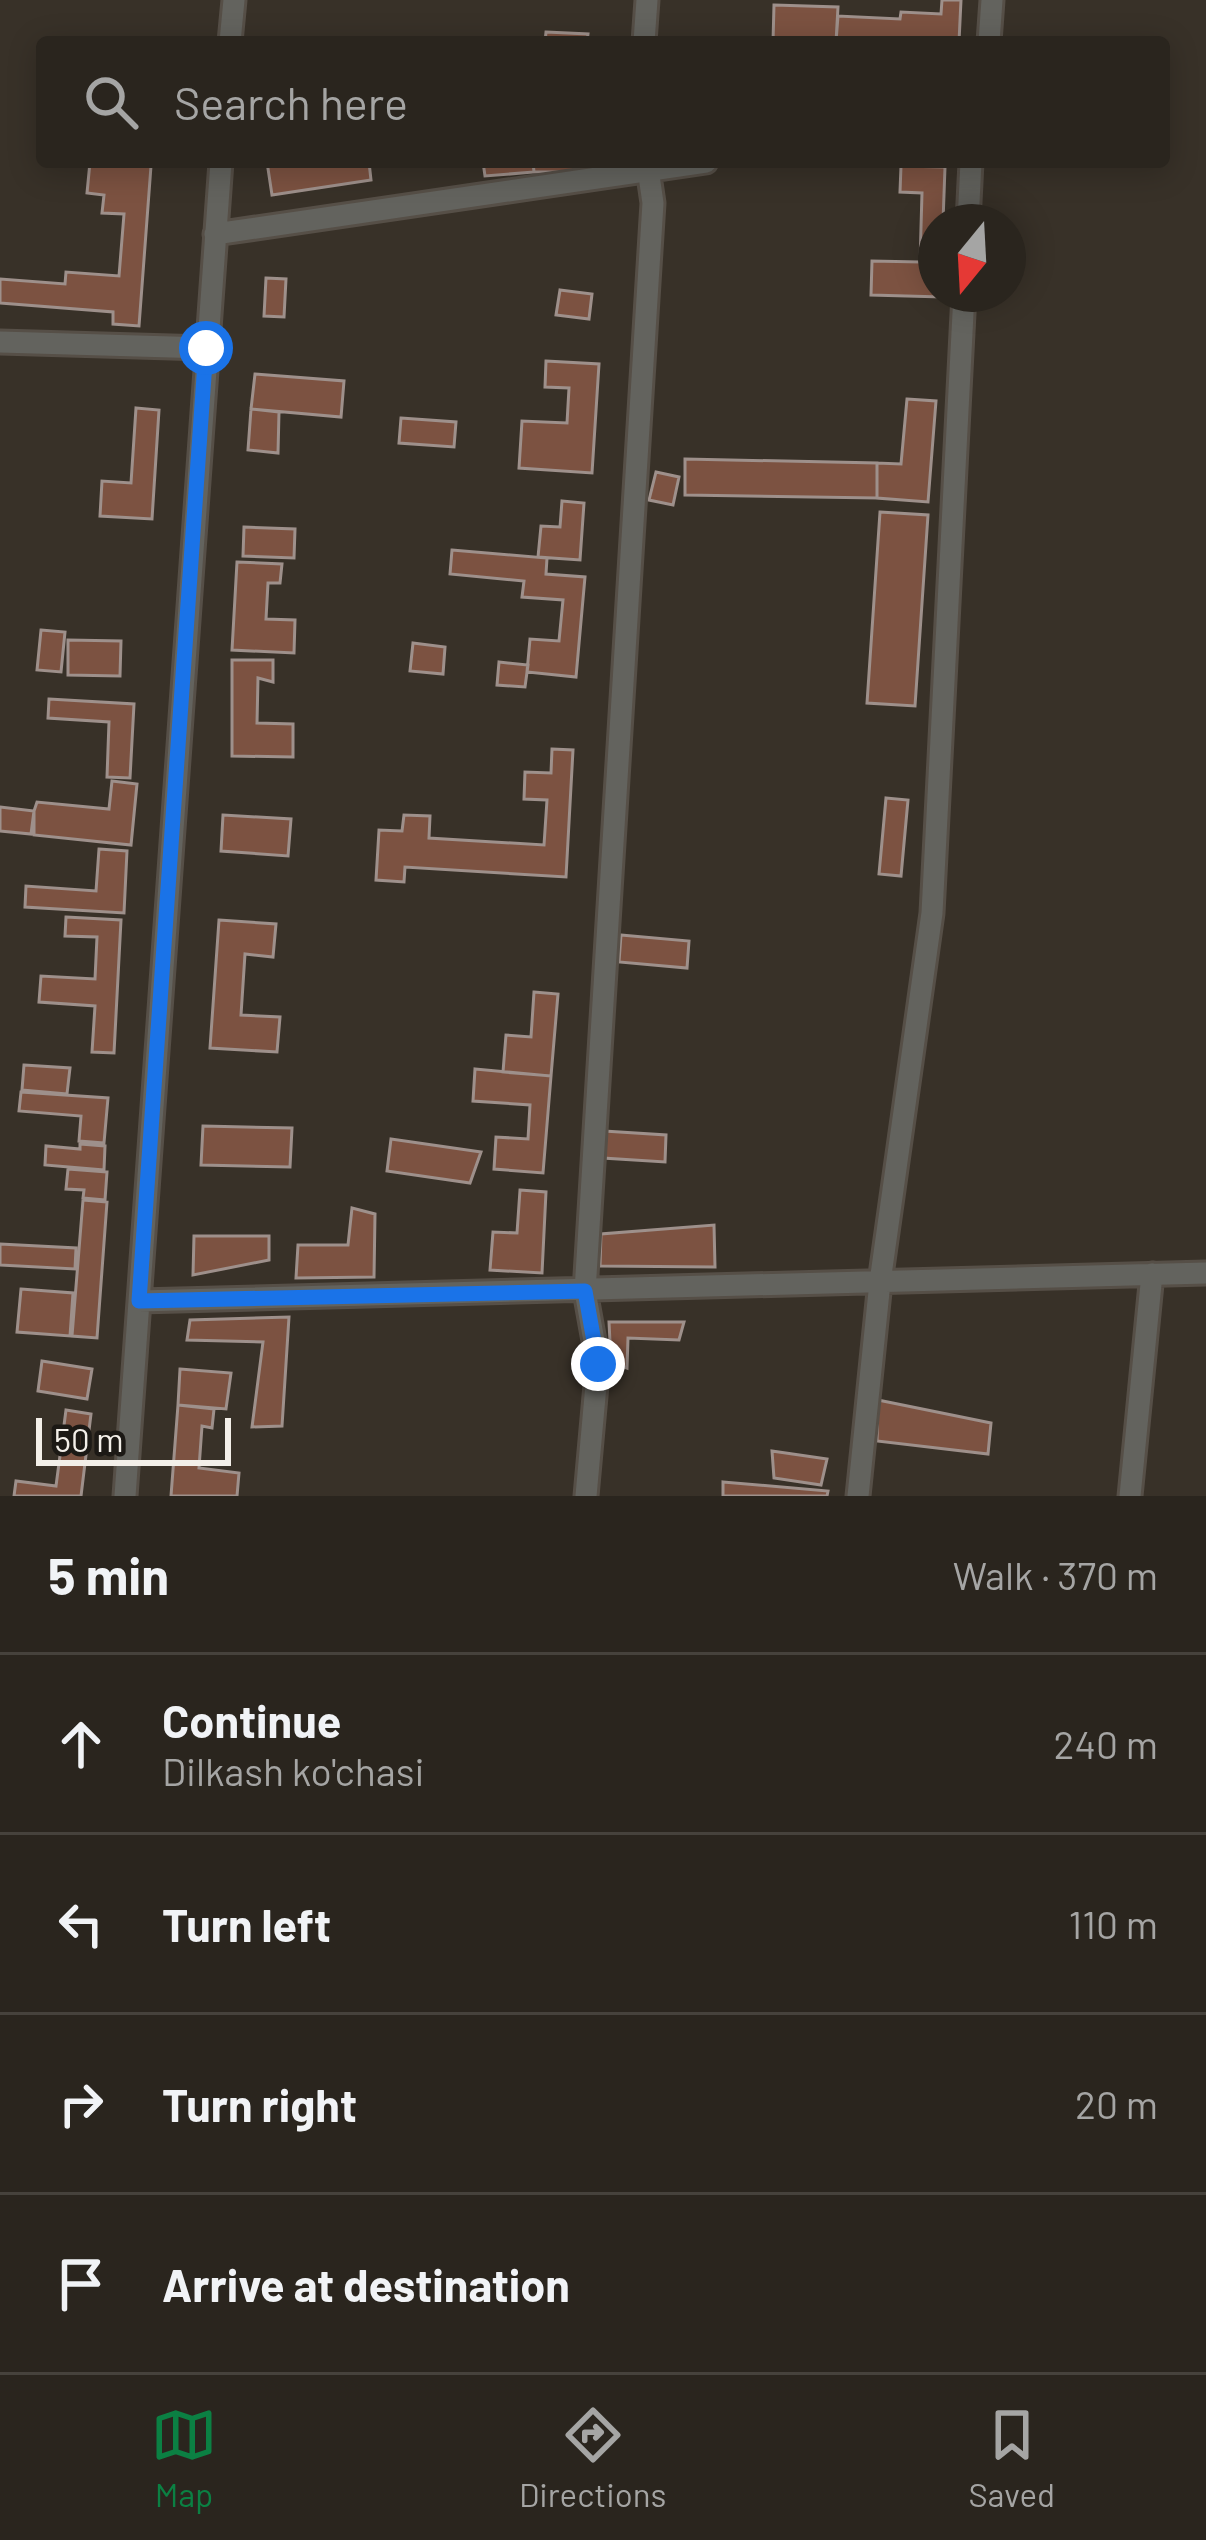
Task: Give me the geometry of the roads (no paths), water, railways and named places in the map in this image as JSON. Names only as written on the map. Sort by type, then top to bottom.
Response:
[{"type":"street","points":[[231,36],[234,0]]},
{"type":"street","points":[[644,36],[646,0]]},
{"type":"street","points":[[989,36],[992,0]]},
{"type":"street","points":[[125,1496],[220,168]]},
{"type":"street","points":[[215,233],[643,168]]},
{"type":"street","points":[[586,1496],[598,1364],[585,1291],[653,203],[649,168]]},
{"type":"street","points":[[969,204],[971,168]]},
{"type":"street","points":[[858,1496],[880,1282],[932,913],[963,312]]},
{"type":"street","points":[[0,342],[206,348]]},
{"type":"street","points":[[139,1301],[1206,1273]]},
{"type":"street","points":[[1130,1496],[1152,1274]]}]
